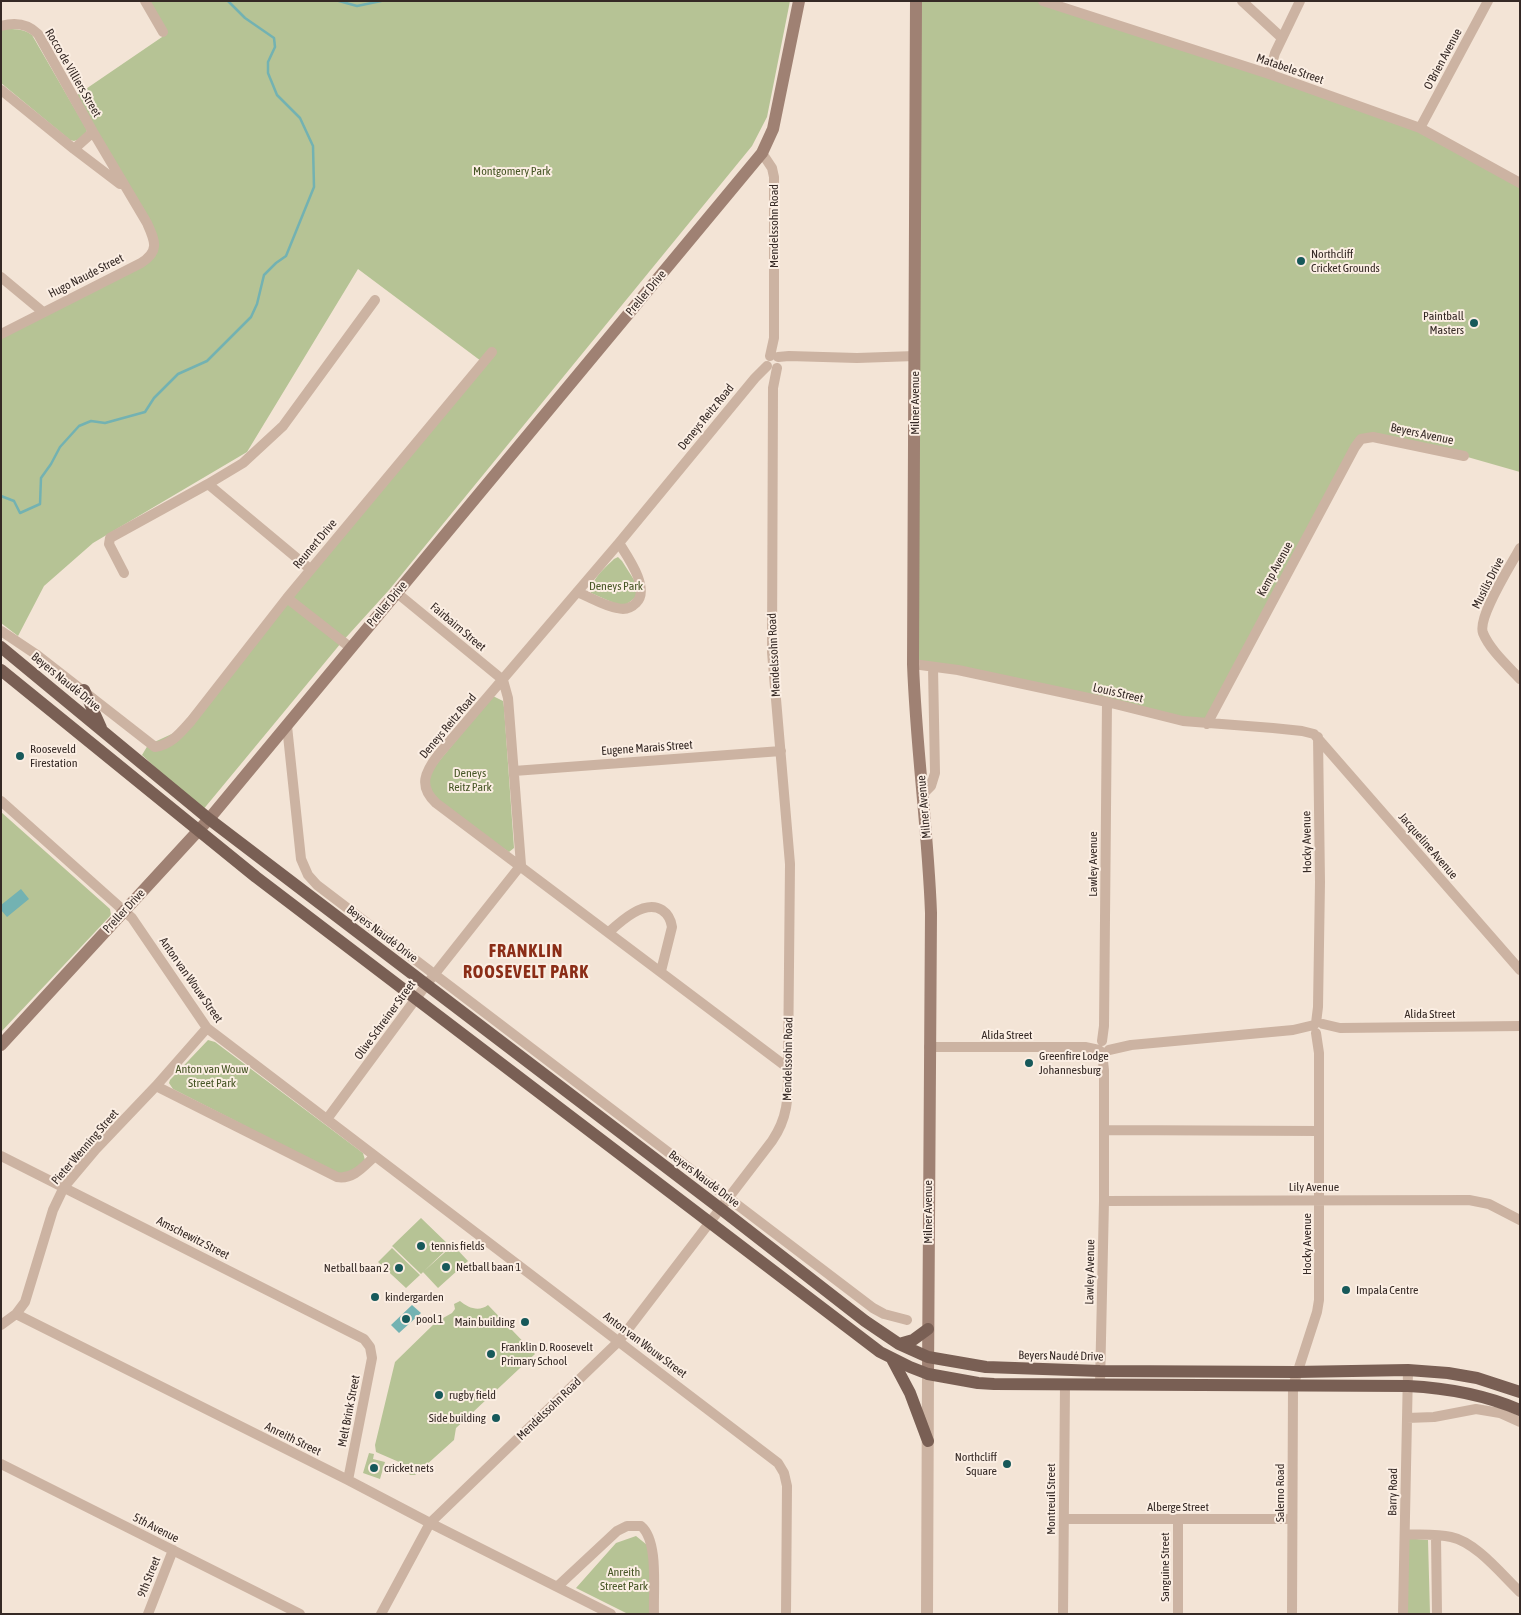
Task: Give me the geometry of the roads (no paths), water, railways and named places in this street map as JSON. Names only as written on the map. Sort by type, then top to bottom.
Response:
[{"type":"main road","points":[[762,153],[775,121],[799,1]]},
{"type":"main road","name":"Milner Avenue","points":[[916,1],[913,664],[929,862],[931,913],[928,1374]]},
{"type":"main road","name":"Preller Drive","points":[[1,1045],[209,819],[762,153]]},
{"type":"main road","name":"Beyers Naudé Drive","points":[[1,647],[209,819],[722,1208],[865,1321],[899,1344],[928,1357],[986,1367],[1296,1372],[1408,1370],[1448,1373],[1477,1378],[1520,1392]]},
{"type":"main road","points":[[14,658],[2,671],[198,831],[416,1000],[880,1352],[892,1359],[928,1374],[978,1383],[1408,1386],[1444,1388],[1480,1395],[1520,1410]]},
{"type":"main road","points":[[84,690],[102,730]]},
{"type":"main road","points":[[51,711],[62,698]]},
{"type":"main road","points":[[899,1344],[913,1340],[928,1329]]},
{"type":"main road","points":[[892,1359],[910,1393],[928,1441]]},
{"type":"street","points":[[145,1],[163,32]]},
{"type":"street","name":"Matabele Street","points":[[1044,1],[1268,74],[1420,128],[1520,183]]},
{"type":"street","points":[[1072,1],[1077,12]]},
{"type":"street","points":[[1242,1],[1282,38]]},
{"type":"street","points":[[1268,74],[1271,63],[1300,1]]},
{"type":"street","name":"O'Brien Avenue","points":[[1420,128],[1488,1]]},
{"type":"street","name":"Rocco de Villiers Street","points":[[1,26],[18,24],[32,29],[38,34],[147,223]]},
{"type":"street","name":"Rocco de Villiers Street","points":[[1,90],[125,187]]},
{"type":"street","name":"Rocco de Villiers Street","points":[[74,149],[93,132]]},
{"type":"street","name":"Mendelssohn Road","points":[[381,1614],[430,1523],[619,1341],[780,1130],[786,1110],[790,864],[772,652],[773,388],[770,380],[774,338],[774,177],[772,168],[762,153]]},
{"type":"street","name":"Hugo Naude Street","points":[[1,334],[147,259],[154,252],[154,247],[147,223]]},
{"type":"street","points":[[1,278],[43,312]]},
{"type":"street","points":[[124,574],[109,544],[110,538],[243,463],[283,426],[375,300]]},
{"type":"street","name":"Reunert Drive","points":[[155,747],[166,745],[174,740],[192,721],[286,598],[492,352]]},
{"type":"street","points":[[773,361],[797,357],[915,356]]},
{"type":"street","name":"Deneys Reitz Road","points":[[773,361],[758,370],[755,378],[619,542],[432,762],[425,784],[429,797],[436,803],[521,865],[788,1068]]},
{"type":"street","name":"Beyers Avenue","points":[[1374,437],[1464,456]]},
{"type":"street","name":"Kemp Avenue","points":[[1207,724],[1355,446],[1361,439],[1374,437]]},
{"type":"street","points":[[208,484],[310,570]]},
{"type":"street","points":[[577,592],[619,609],[630,607],[638,600],[641,591],[638,578],[619,542]]},
{"type":"street","name":"Musilis Drive","points":[[1520,548],[1516,566],[1485,613],[1482,631],[1488,642],[1520,679]]},
{"type":"street","name":"Fairbairn Street","points":[[397,592],[503,680]]},
{"type":"street","points":[[286,598],[351,648]]},
{"type":"street","name":"Beyers Naudé Drive","points":[[1,631],[37,654],[155,747]]},
{"type":"street","name":"Louis Street","points":[[913,664],[958,670],[1107,702],[1168,718],[1207,724],[1302,731],[1318,738]]},
{"type":"street","points":[[923,794],[932,786],[935,773],[933,667]]},
{"type":"street","points":[[503,680],[508,698],[521,865]]},
{"type":"street","name":"Lawley Avenue","points":[[1100,1385],[1104,1201],[1107,702]]},
{"type":"street","name":"Beyers Naudé Drive","points":[[287,726],[301,859],[308,875],[317,885],[874,1308],[884,1314],[907,1320]]},
{"type":"street","name":"Jacqueline Avenue","points":[[1318,738],[1520,970]]},
{"type":"street","name":"Hocky Avenue","points":[[1296,1372],[1319,1306],[1318,738]]},
{"type":"street","name":"Eugene Marais Street","points":[[514,771],[781,751]]},
{"type":"street","name":"Anton van Wouw Street","points":[[1,801],[124,911],[137,925],[207,1028],[374,1157],[772,1458],[782,1469],[788,1486],[786,1614]]},
{"type":"street","name":"Olive Schreiner Street","points":[[327,1120],[426,985],[521,865]]},
{"type":"street","points":[[609,932],[620,922],[643,909],[654,907],[665,912],[671,921],[672,927],[660,971]]},
{"type":"street","name":"Alida Street","points":[[930,1047],[1085,1047],[1131,1045],[1318,1028],[1520,1026]]},
{"type":"street","name":"Pieter Wenning Street","points":[[1,1325],[16,1314],[25,1302],[53,1210],[64,1187],[96,1149],[156,1086],[207,1028]]},
{"type":"street","points":[[156,1086],[337,1177],[351,1175],[374,1157]]},
{"type":"street","points":[[1104,1130],[1319,1131]]},
{"type":"street","name":"Amschewitz Street","points":[[1,1156],[358,1335],[370,1347]]},
{"type":"street","name":"Lily Avenue","points":[[1104,1201],[1469,1200],[1489,1204],[1520,1220]]},
{"type":"street","name":"Anreith Street","points":[[16,1314],[611,1614]]},
{"type":"street","name":"Melt Brink Street","points":[[348,1480],[372,1358],[370,1347]]},
{"type":"street","name":"Barry Road","points":[[1404,1614],[1408,1370]]},
{"type":"street","name":"Salerno Road","points":[[1292,1614],[1293,1386],[1296,1372]]},
{"type":"street","name":"Milner Avenue","points":[[928,1374],[928,1614]]},
{"type":"street","name":"Montreuil Street","points":[[1063,1614],[1065,1385]]},
{"type":"street","points":[[1407,1418],[1434,1417],[1476,1409],[1500,1413],[1520,1422]]},
{"type":"street","name":"5th Avenue","points":[[1,1464],[300,1614]]},
{"type":"street","name":"Alberge Street","points":[[1064,1519],[1292,1520]]},
{"type":"street","name":"Sanguine Street","points":[[1178,1519],[1178,1614]]},
{"type":"street","points":[[558,1586],[617,1531],[627,1526],[641,1526],[647,1532],[653,1550],[654,1614]]},
{"type":"street","points":[[1405,1534],[1452,1537],[1466,1543],[1520,1592]]},
{"type":"street","points":[[1436,1536],[1437,1614]]},
{"type":"street","name":"9th Street","points":[[148,1614],[173,1550]]},
{"type":"water","points":[[21,889],[29,899],[7,917],[1,910],[1,905]]},
{"type":"water","name":"pool 1","points":[[412,1305],[421,1313],[399,1333],[391,1325]]},
{"type":"waterway","points":[[1,496],[14,501],[20,513],[40,504],[41,478],[60,447],[79,426],[91,421],[105,423],[145,412],[154,398],[178,374],[207,361],[251,317],[257,304],[264,275],[286,256],[314,187],[313,146],[300,118],[277,95],[268,73],[268,62],[275,47],[274,38],[245,18],[228,1]]},
{"type":"waterway","points":[[339,1],[357,6],[381,1]]},
{"type":"place","name":"Northcliff Cricket Grounds","points":[[1301,261]]},
{"type":"place","name":"Paintball Masters","points":[[1474,323]]},
{"type":"place","name":"Rooseveld Firestation","points":[[20,756]]},
{"type":"place","name":"Greenfire Lodge Johannesburg","points":[[1029,1063]]},
{"type":"place","name":"tennis fields","points":[[421,1246]]},
{"type":"place","name":"Netball baan 1","points":[[446,1267]]},
{"type":"place","name":"Netball baan 2","points":[[399,1268]]},
{"type":"place","name":"Impala Centre","points":[[1346,1290]]},
{"type":"place","name":"kindergarden","points":[[375,1297]]},
{"type":"place","name":"pool 1","points":[[406,1319]]},
{"type":"place","name":"Main building","points":[[525,1322]]},
{"type":"place","name":"Franklin D. Roosevelt Primary School","points":[[491,1354]]},
{"type":"place","name":"rugby field","points":[[439,1395]]},
{"type":"place","name":"Side building","points":[[496,1418]]},
{"type":"place","name":"Northcliff Square","points":[[1007,1464]]},
{"type":"place","name":"cricket nets","points":[[374,1468]]},
{"type":"district","name":"FRANKLIN ROOSEVELT PARK","points":[[526,961]]},
{"type":"park label","name":"Montgomery Park","points":[[512,171]]},
{"type":"park label","name":"Deneys Park","points":[[616,586]]},
{"type":"park label","name":"Deneys Reitz Park","points":[[470,780]]},
{"type":"park label","name":"Anton van Wouw Street Park","points":[[212,1076]]},
{"type":"park label","name":"Anreith Street Park","points":[[624,1579]]}]
